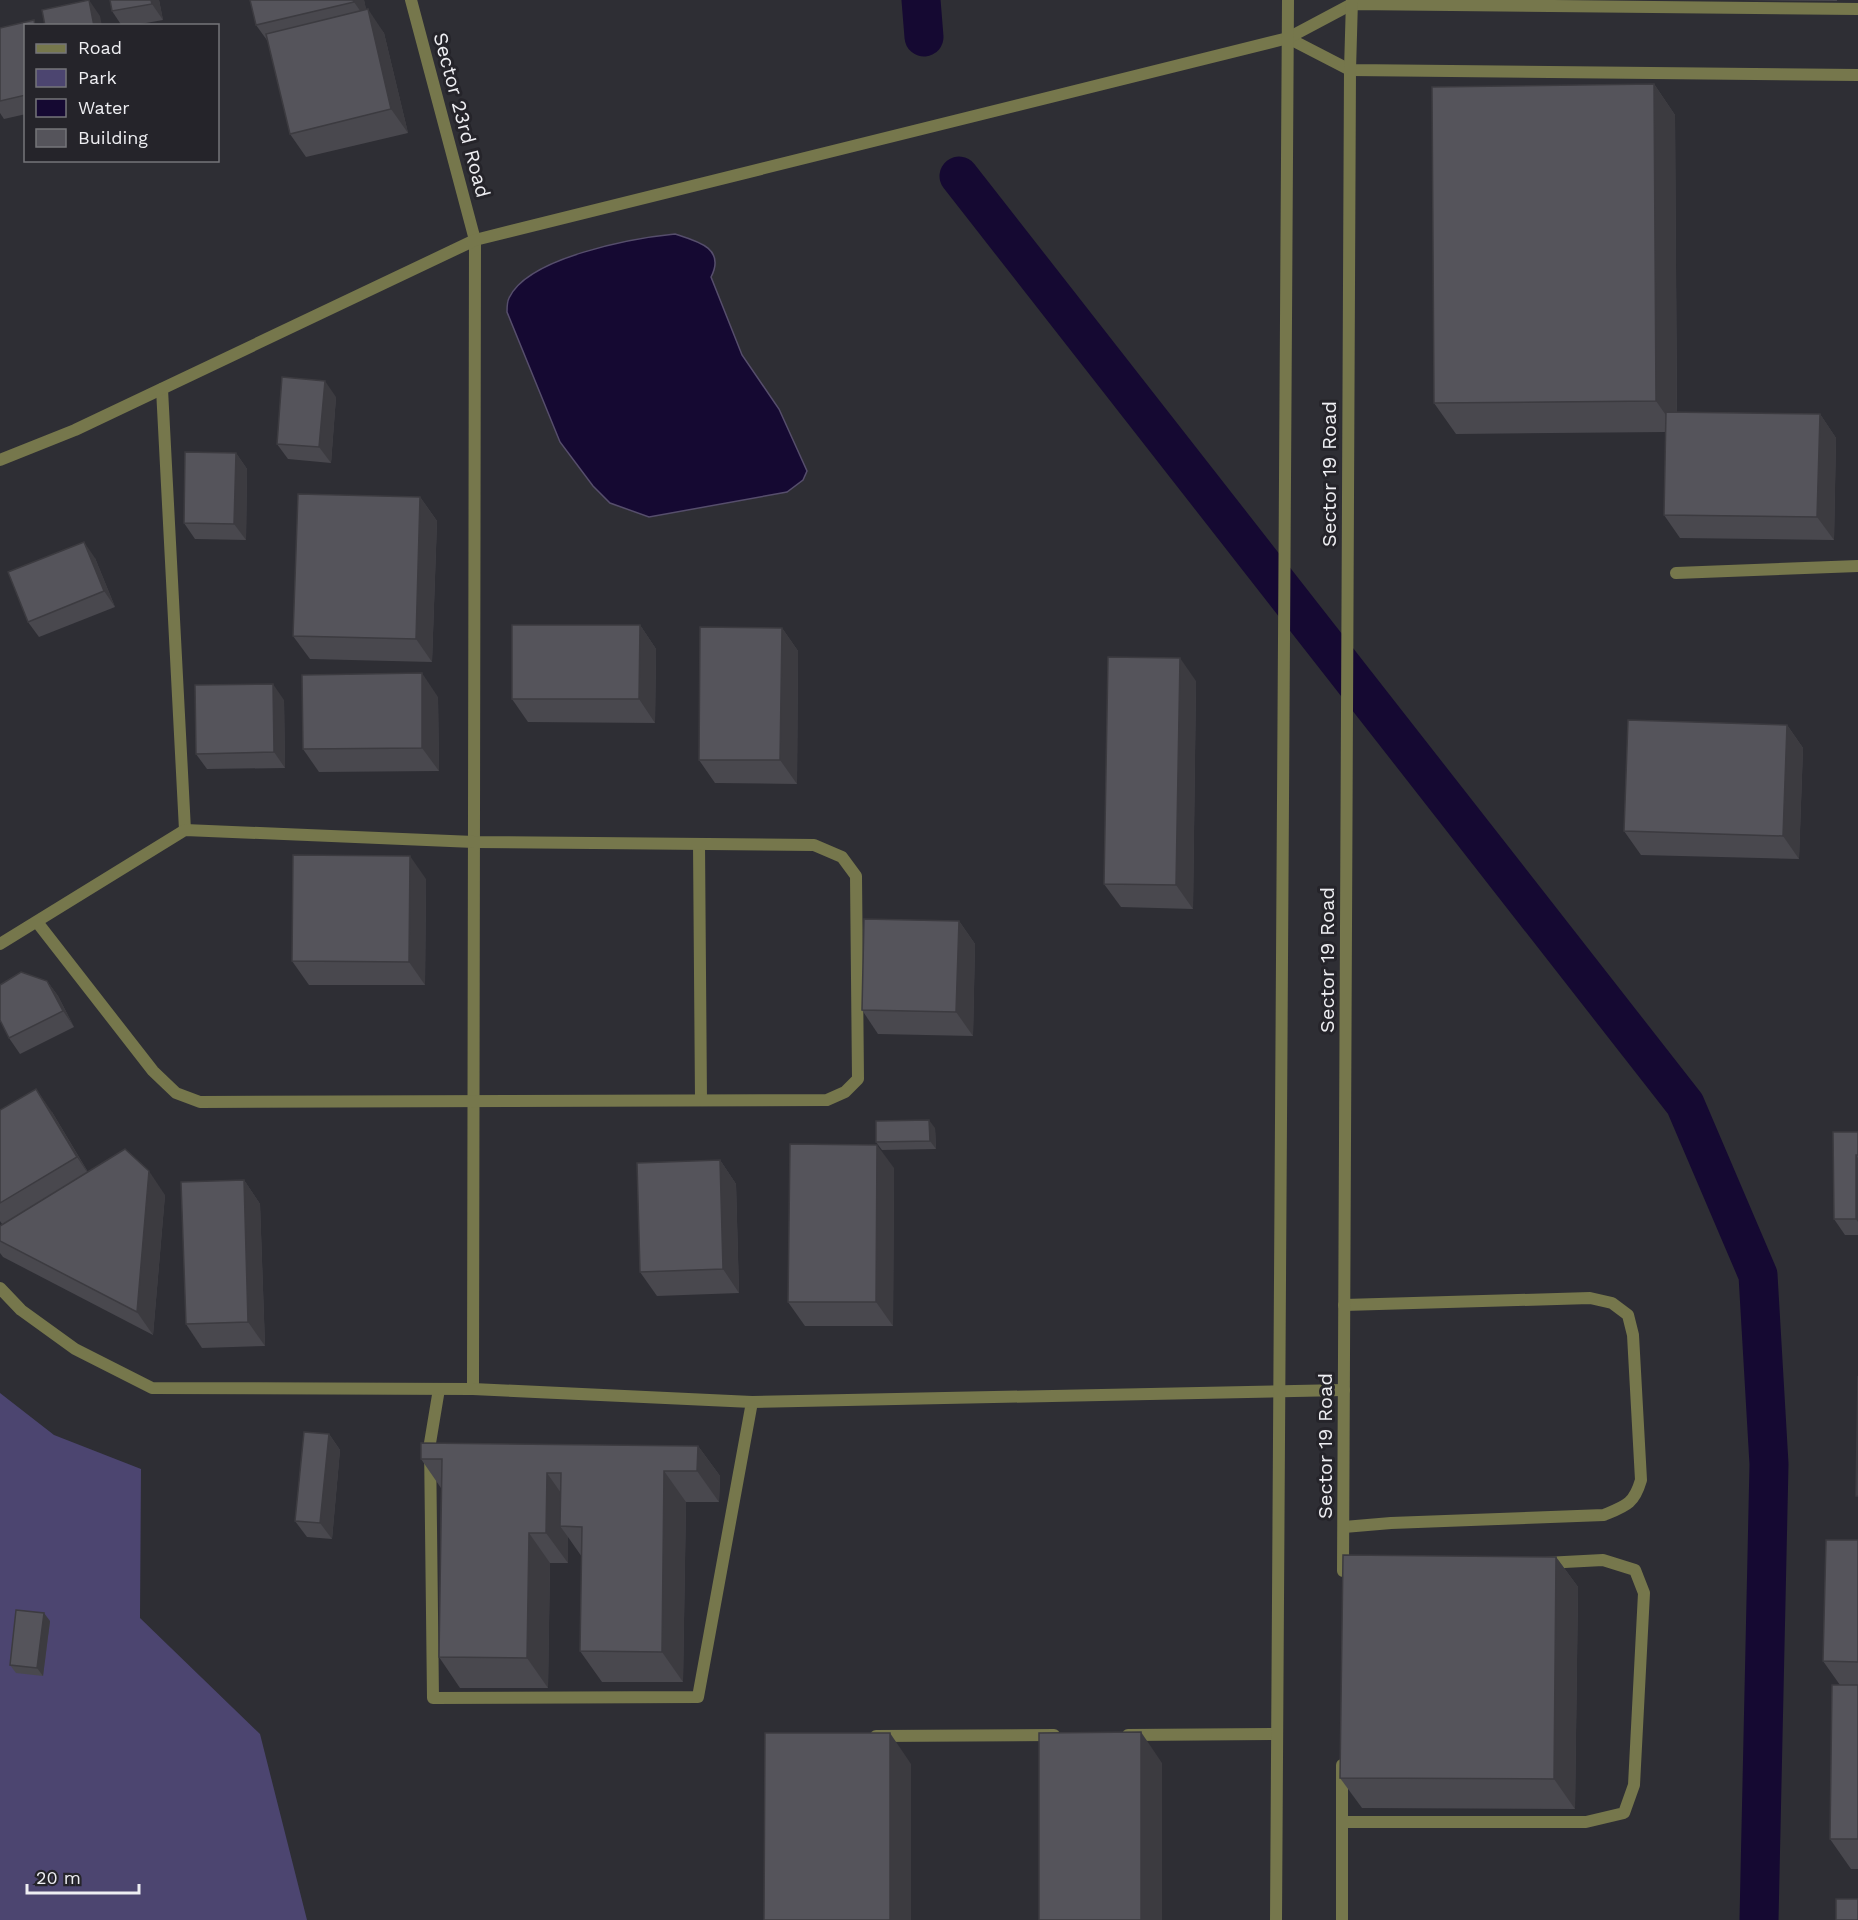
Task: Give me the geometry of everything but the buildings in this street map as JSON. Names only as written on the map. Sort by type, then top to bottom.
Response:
[{"type":"street","name":"Sector 23rd Road","points":[[411,0],[475,240],[473,1389]]},
{"type":"street","points":[[1276,1920],[1288,0]]},
{"type":"street","points":[[0,460],[75,430],[475,240],[1288,38],[1352,2],[1858,9]]},
{"type":"street","name":"Sector 19 Road","points":[[1347,1576],[1344,1527],[1344,1305],[1352,2]]},
{"type":"street","points":[[1288,38],[1350,70],[1858,75]]},
{"type":"street","points":[[162,389],[185,830]]},
{"type":"street","points":[[1676,573],[1858,566]]},
{"type":"street","points":[[0,944],[185,830],[474,842],[814,845],[842,857],[856,876],[858,1079],[845,1092],[827,1100],[200,1102],[176,1093],[153,1071],[37,922]]},
{"type":"street","points":[[699,844],[701,1100]]},
{"type":"street","points":[[0,1288],[21,1310],[75,1349],[152,1388],[473,1389],[752,1402],[1279,1389],[1344,1390]]},
{"type":"street","points":[[1344,1305],[1590,1298],[1612,1303],[1628,1315],[1633,1335],[1641,1480],[1636,1495],[1625,1507],[1604,1515],[1391,1523],[1344,1527]]},
{"type":"street","points":[[439,1389],[430,1443],[433,1698],[698,1697],[752,1402]]},
{"type":"street","points":[[1342,1822],[1586,1822],[1624,1813],[1634,1785],[1644,1593],[1635,1570],[1604,1560],[1532,1563]]},
{"type":"street","points":[[1110,1735],[1277,1734]]},
{"type":"street","points":[[862,1736],[1063,1736]]},
{"type":"street","points":[[1342,1751],[1342,1920]]},
{"type":"green space","points":[[0,1393],[54,1435],[141,1469],[140,1618],[260,1734],[307,1920],[0,1920]]},
{"type":"water","points":[[675,234],[700,243],[712,252],[715,267],[711,277],[742,355],[779,409],[807,471],[803,480],[787,492],[649,517],[610,503],[593,486],[560,442],[507,312],[507,305],[509,298],[520,284],[537,271],[559,261],[609,245]]},
{"type":"waterway","points":[[921,0],[924,37]]},
{"type":"waterway","points":[[959,176],[1685,1104],[1758,1275],[1769,1464],[1759,1920]]}]
